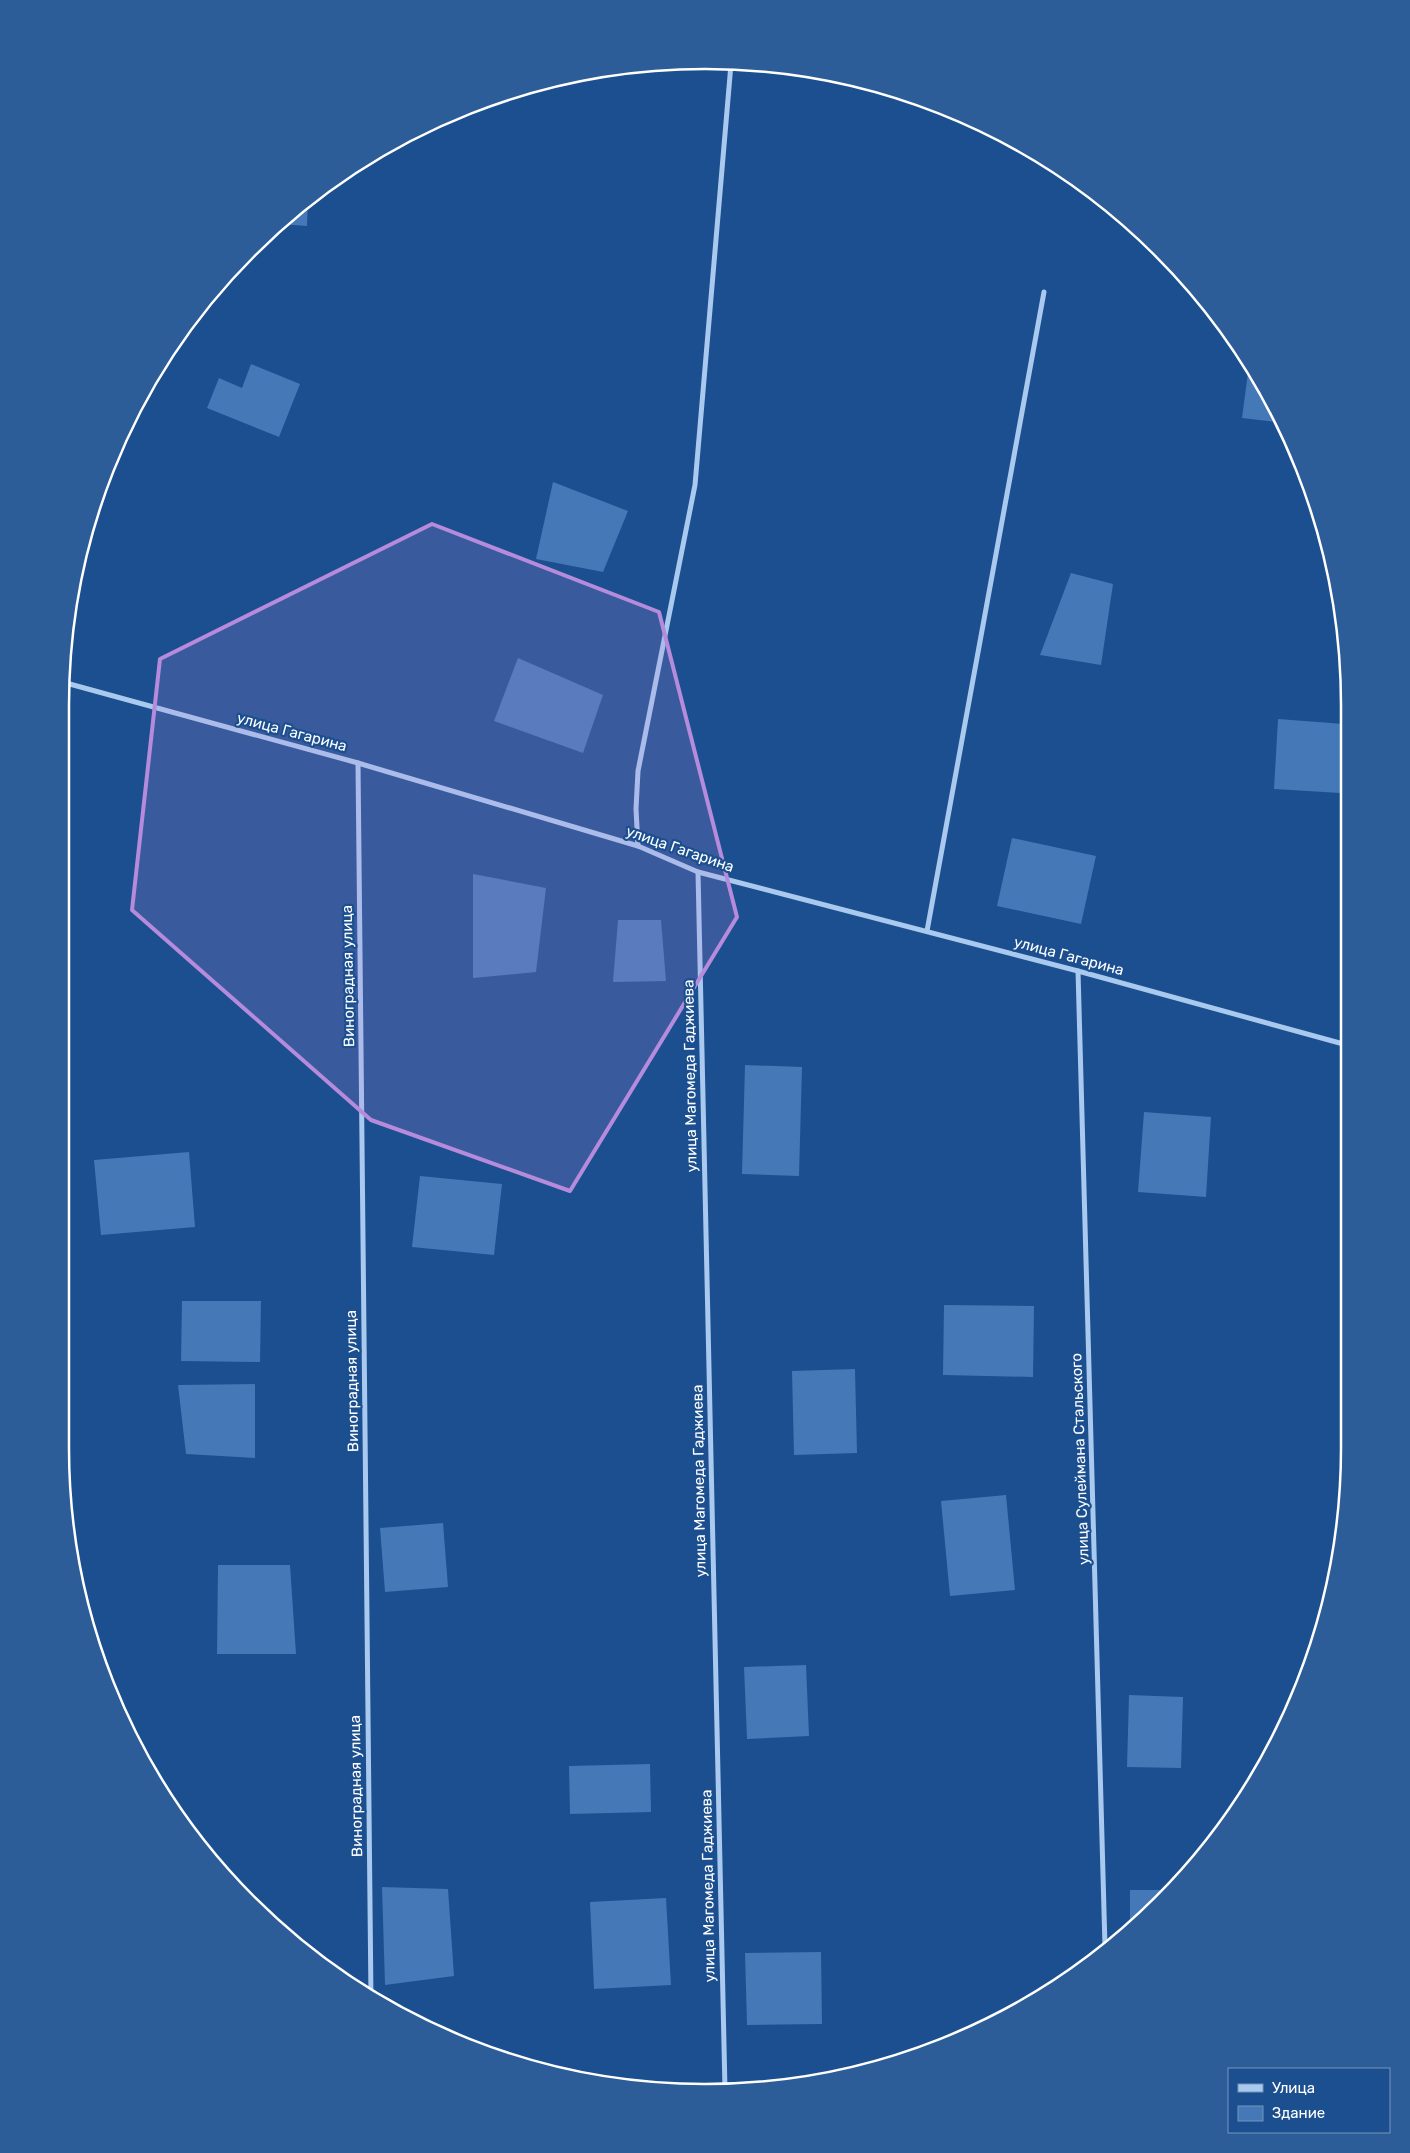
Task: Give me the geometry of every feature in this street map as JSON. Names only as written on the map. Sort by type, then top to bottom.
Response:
[{"type":"street","points":[[638,846],[636,809],[638,771],[695,484],[731,70]]},
{"type":"street","points":[[928,931],[1044,292]]},
{"type":"street","name":"улица Гагарина","points":[[70,684],[358,764],[638,846],[698,872],[1078,970],[1341,1042]]},
{"type":"street","name":"Виноградная улица","points":[[358,764],[371,1989]]},
{"type":"street","name":"улица Магомеда Гаджиева","points":[[698,872],[725,2084]]},
{"type":"street","name":"улица Сулеймана Стальского","points":[[1078,970],[1105,1942]]},
{"type":"highlighted area","points":[[432,524],[659,612],[737,917],[570,1191],[371,1120],[132,910],[160,659]]},
{"type":"building","points":[[308,209],[307,226],[288,225]]},
{"type":"building","points":[[251,364],[300,384],[279,437],[207,408],[219,378],[242,388]]},
{"type":"building","points":[[1248,374],[1275,422],[1242,418]]},
{"type":"building","points":[[553,482],[628,511],[603,572],[536,559]]},
{"type":"building","points":[[1071,573],[1113,584],[1101,665],[1040,655]]},
{"type":"building","points":[[518,658],[603,695],[583,753],[494,721]]},
{"type":"building","points":[[1278,719],[1341,724],[1340,793],[1274,789]]},
{"type":"building","points":[[1012,838],[1096,856],[1081,924],[997,906]]},
{"type":"building","points":[[473,874],[546,888],[536,972],[473,978]]},
{"type":"building","points":[[618,920],[661,920],[666,981],[613,982]]},
{"type":"building","points":[[745,1065],[802,1067],[799,1176],[742,1174]]},
{"type":"building","points":[[1144,1112],[1211,1117],[1206,1197],[1138,1192]]},
{"type":"building","points":[[189,1152],[195,1227],[101,1235],[94,1160]]},
{"type":"building","points":[[420,1176],[502,1184],[494,1255],[412,1247]]},
{"type":"building","points":[[182,1301],[261,1301],[260,1362],[181,1361]]},
{"type":"building","points":[[944,1305],[1034,1306],[1033,1377],[943,1375]]},
{"type":"building","points":[[855,1369],[857,1453],[794,1455],[792,1371]]},
{"type":"building","points":[[255,1384],[255,1458],[186,1454],[178,1385]]},
{"type":"building","points":[[1006,1495],[1015,1590],[950,1596],[941,1501]]},
{"type":"building","points":[[443,1523],[448,1587],[385,1592],[380,1528]]},
{"type":"building","points":[[218,1565],[290,1565],[296,1654],[217,1654]]},
{"type":"building","points":[[806,1665],[809,1736],[747,1739],[744,1667]]},
{"type":"building","points":[[1129,1695],[1183,1697],[1181,1768],[1127,1767]]},
{"type":"building","points":[[650,1764],[651,1812],[570,1814],[569,1766]]},
{"type":"building","points":[[382,1887],[448,1889],[454,1976],[385,1985]]},
{"type":"building","points":[[1130,1890],[1162,1890],[1155,1898],[1130,1921]]},
{"type":"building","points":[[666,1898],[671,1985],[594,1989],[590,1902]]},
{"type":"building","points":[[821,1952],[822,2024],[747,2025],[745,1953]]}]
